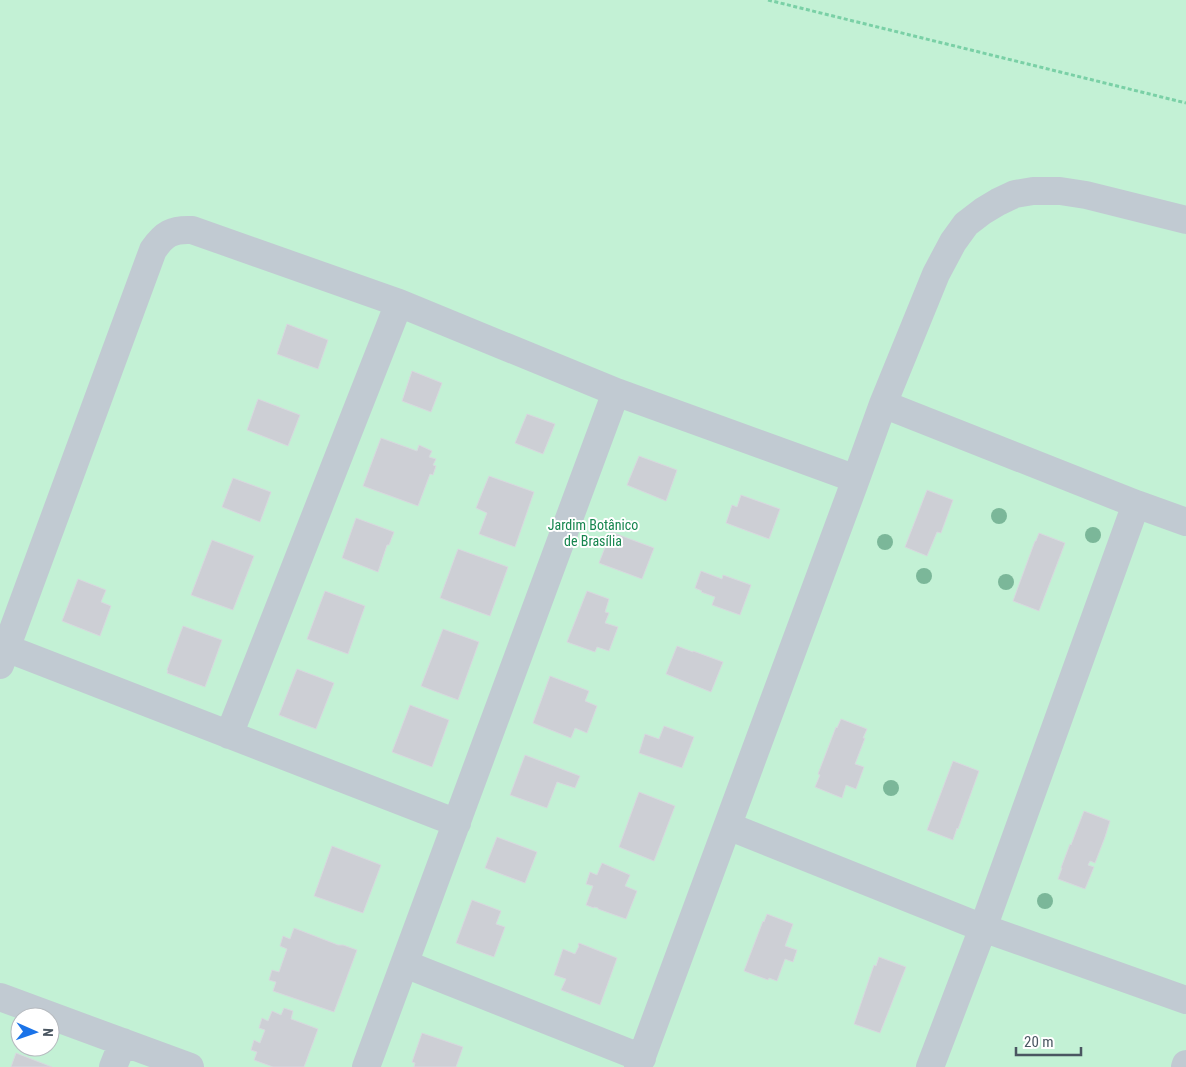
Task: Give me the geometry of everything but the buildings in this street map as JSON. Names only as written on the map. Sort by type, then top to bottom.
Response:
[{"type":"street","points":[[405,964],[640,1063],[883,404],[936,274],[953,242],[966,224],[983,211],[1015,194],[1033,191],[1060,191],[1086,195],[1186,220]]},
{"type":"street","points":[[457,823],[229,735],[3,657],[153,250],[168,233],[180,229],[192,230],[399,303],[616,392],[856,479]]},
{"type":"street","points":[[229,735],[399,303]]},
{"type":"street","points":[[366,1067],[616,392]]},
{"type":"street","points":[[883,404],[1186,522]]},
{"type":"street","points":[[930,1067],[983,928],[1136,504]]},
{"type":"street","points":[[728,826],[983,928],[1186,1000]]},
{"type":"street","points":[[0,997],[190,1067]]},
{"type":"street","points":[[113,1067],[123,1042]]},
{"type":"path","points":[[768,0],[1186,104]]},
{"type":"green space","name":"Jardim Botânico de Brasília","points":[[0,0],[1186,0],[1186,1067],[0,1067]]}]
